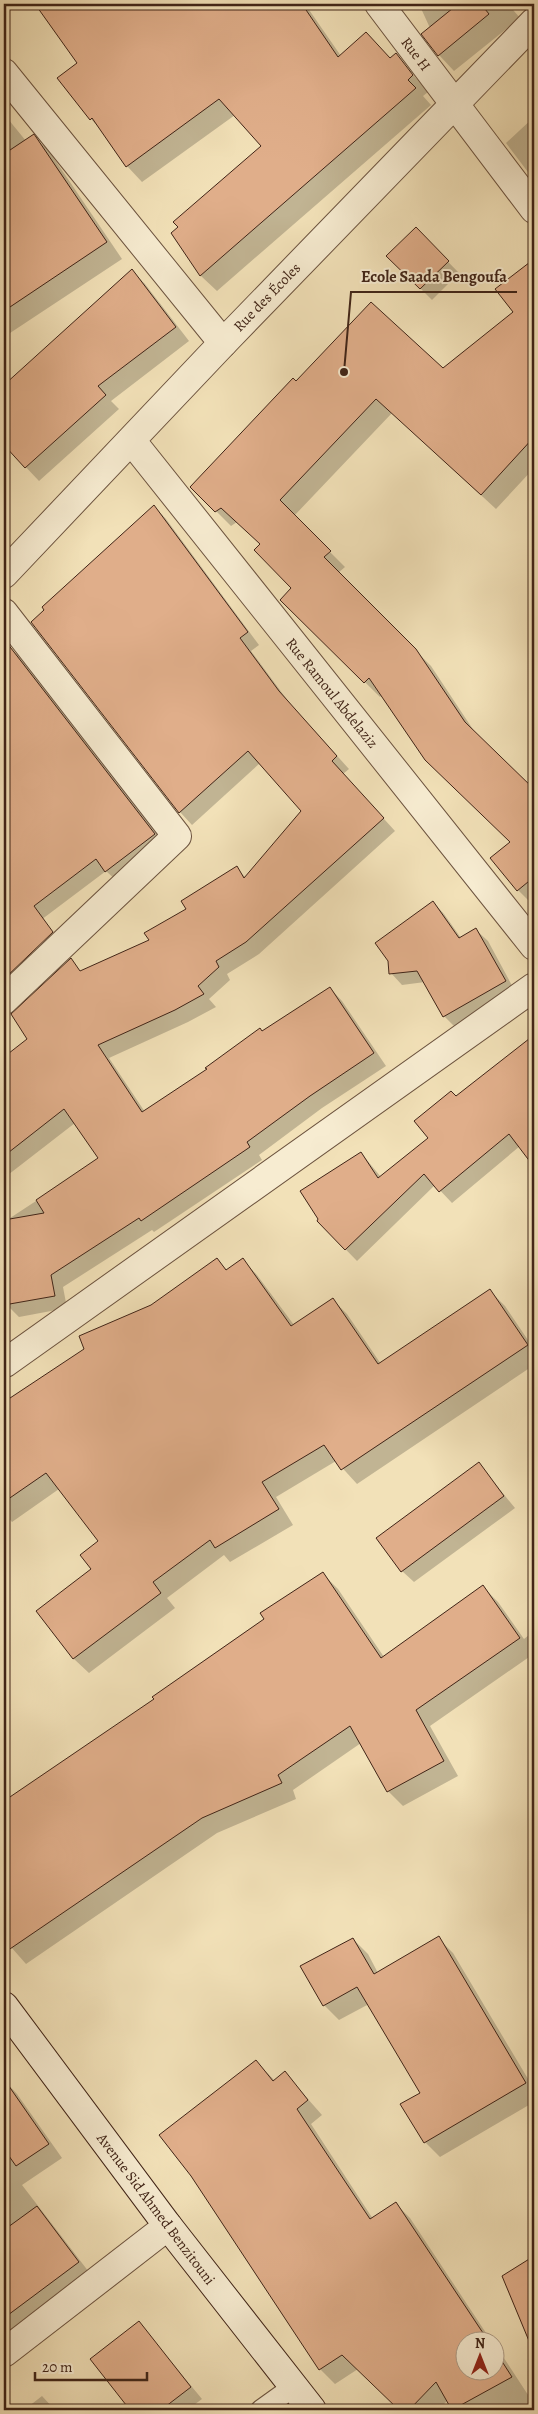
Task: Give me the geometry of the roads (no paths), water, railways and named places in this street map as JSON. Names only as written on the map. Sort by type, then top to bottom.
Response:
[{"type":"street","name":"Rue H","points":[[379,4],[534,209]]},
{"type":"street","name":"Rue des Écoles","points":[[4,574],[222,343],[534,22]]},
{"type":"street","points":[[4,74],[222,343]]},
{"type":"street","name":"Rue Ramoul Abdelaziz","points":[[131,440],[534,946]]},
{"type":"street","points":[[4,613],[177,836],[4,1000]]},
{"type":"street","points":[[4,1361],[5,1363],[534,987]]},
{"type":"street","name":"Avenue Sid Ahmed Benzitouni","points":[[4,2006],[168,2226],[312,2410]]},
{"type":"street","points":[[4,2353],[168,2226]]},
{"type":"lane","points":[[260,2410],[293,2387]]},
{"type":"place","name":"Ecole Saada Bengoufa","points":[[344,372]]}]
